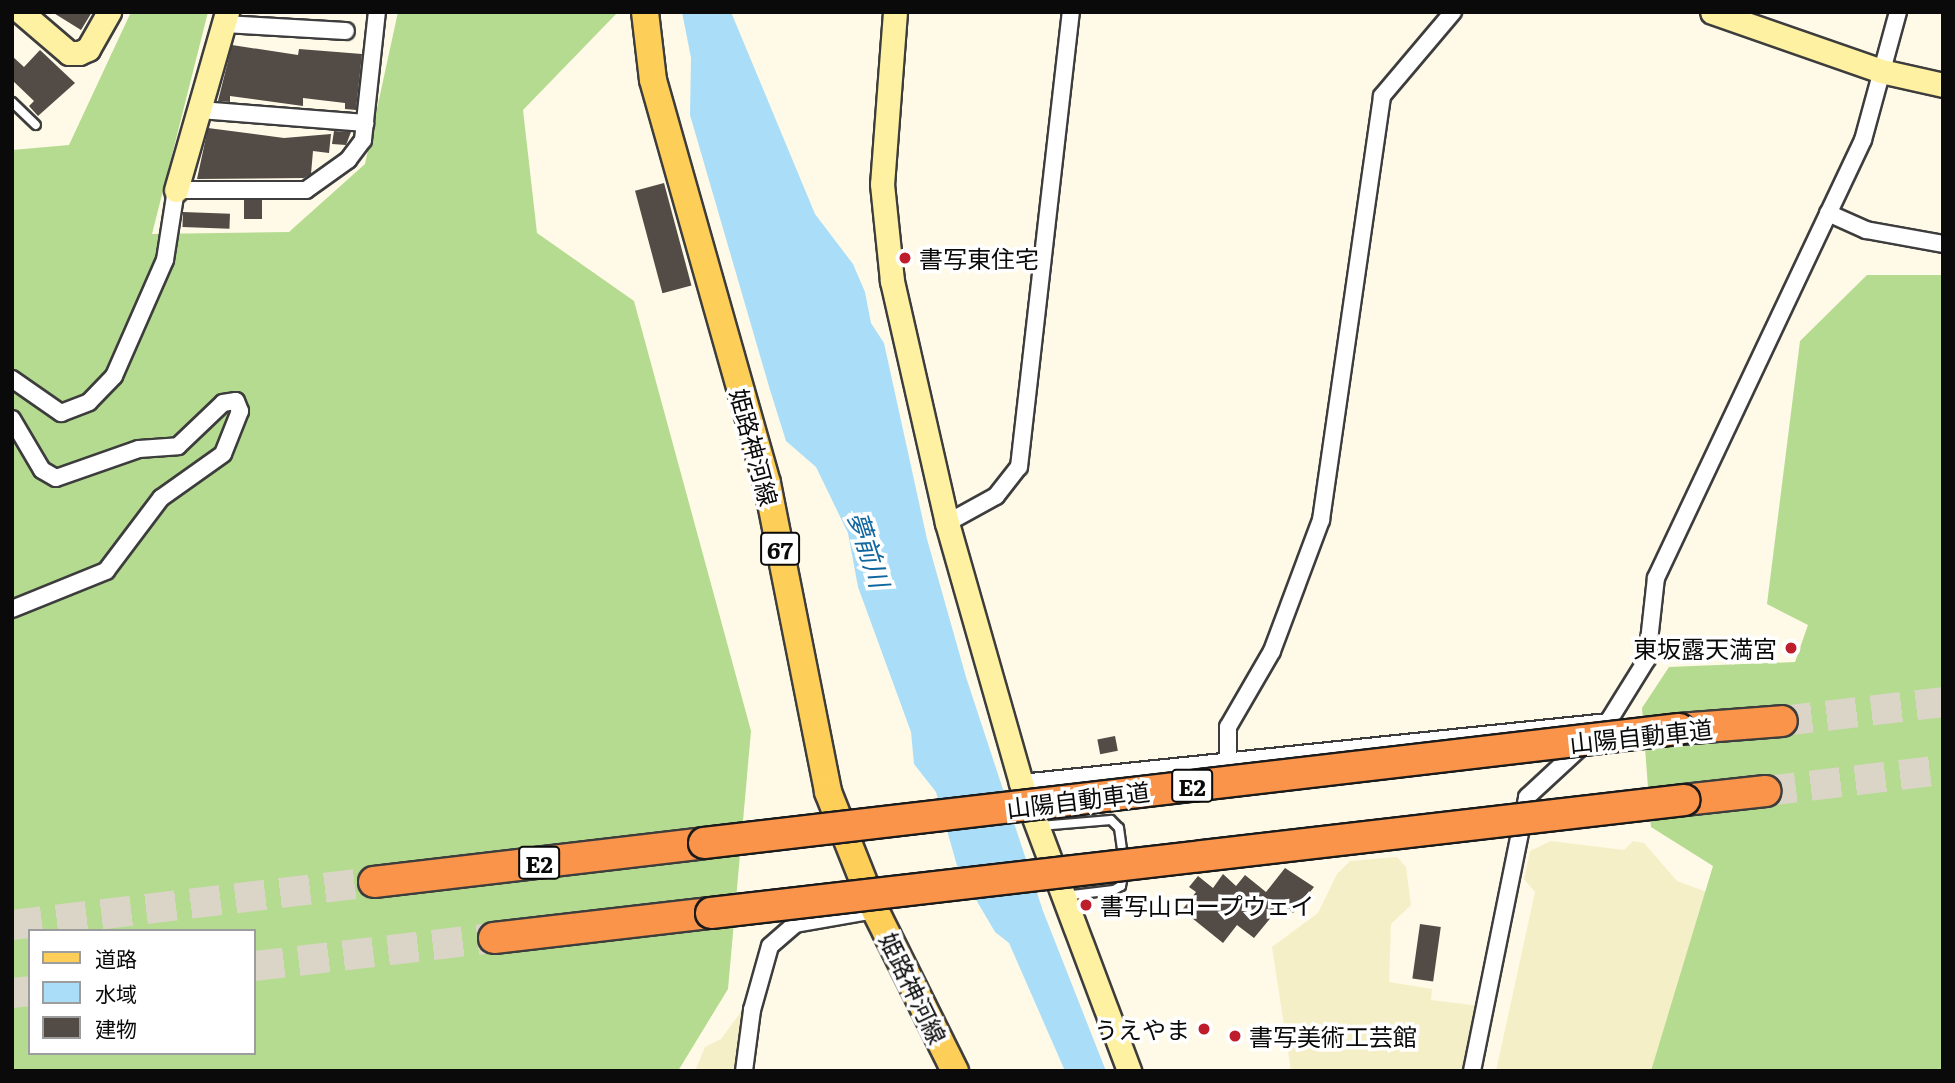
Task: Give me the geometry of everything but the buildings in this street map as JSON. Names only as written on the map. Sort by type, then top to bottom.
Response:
[{"type":"highway","name":"山陽自動車道","points":[[374,882],[1679,729],[1782,721]]},
{"type":"highway","points":[[494,938],[1766,791]]},
{"type":"main road","name":"姫路神河線","points":[[645,12],[653,80],[767,483],[828,792],[875,911],[954,1071]]},
{"type":"street","points":[[12,21],[21,12],[69,53],[79,53],[88,49],[109,12]]},
{"type":"street","points":[[176,190],[306,190],[348,160],[363,139],[377,12]]},
{"type":"street","points":[[895,12],[883,141],[885,228],[947,523],[1021,783],[1129,1071]]},
{"type":"street","points":[[947,523],[996,496],[1019,467],[1071,12]]},
{"type":"street","points":[[1228,761],[1228,727],[1272,650],[1321,520],[1382,96],[1453,12]]},
{"type":"street","points":[[1712,12],[1881,71],[1943,85]]},
{"type":"street","points":[[1472,1071],[1527,797],[1608,722],[1647,659],[1656,578],[1874,113],[1881,71],[1898,12]]},
{"type":"street","points":[[12,379],[61,413],[89,402],[114,376],[165,260],[176,190],[225,18],[346,32]]},
{"type":"street","points":[[200,110],[365,123]]},
{"type":"street","points":[[1828,213],[1866,230],[1943,244]]},
{"type":"street","points":[[12,419],[42,470],[57,478],[139,449],[178,446],[223,402],[236,401],[240,411],[223,454],[161,498],[106,571],[12,609]]},
{"type":"street","points":[[1021,783],[1608,722]]},
{"type":"street","points":[[744,1071],[752,1010],[770,946],[795,923],[875,911]]},
{"type":"lane","points":[[12,102],[36,125]]},
{"type":"lane","points":[[1037,826],[1100,818],[1119,828],[1121,886],[1063,896]]},
{"type":"shaded area","points":[[1551,841],[1624,850],[1633,841],[1644,843],[1677,881],[1707,892],[1662,1071],[1496,1071],[1535,892],[1524,879],[1530,851]]},
{"type":"shaded area","points":[[1397,857],[1406,867],[1411,905],[1391,924],[1389,982],[1432,989],[1431,1000],[1480,1006],[1466,1071],[1291,1071],[1272,947],[1318,913],[1337,874],[1350,861]]},
{"type":"shaded area","points":[[746,1005],[738,1071],[695,1071],[705,1047],[721,1039]]},
{"type":"green space","points":[[131,12],[208,12],[152,234],[289,232],[365,164],[398,12],[618,12],[523,110],[537,233],[634,301],[751,731],[728,989],[678,1071],[12,1071],[12,150],[69,145]]},
{"type":"green space","points":[[1867,275],[1943,275],[1943,1071],[1651,1071],[1713,866],[1651,827],[1642,708],[1669,667],[1795,662],[1808,625],[1767,604],[1800,341]]},
{"type":"water","name":"夢前川","points":[[682,12],[731,12],[815,214],[853,264],[865,292],[871,323],[884,343],[927,539],[966,677],[1043,911],[1106,1071],[1065,1071],[1009,943],[995,932],[958,869],[936,792],[914,764],[911,732],[858,587],[848,533],[816,467],[786,441],[770,390],[690,115],[691,58]]},
{"type":"tunnel","points":[[1782,721],[1943,702]]},
{"type":"tunnel","points":[[1766,791],[1943,770]]},
{"type":"tunnel","points":[[12,925],[374,882]]},
{"type":"tunnel","points":[[256,966],[494,938]]},
{"type":"tunnel","points":[[12,993],[28,991]]},
{"type":"place","name":"書写東住宅","points":[[905,258]]},
{"type":"place","name":"東坂露天満宮","points":[[1791,648]]},
{"type":"place","name":"書写山ロープウェイ","points":[[1086,905]]},
{"type":"place","name":"うえやま","points":[[1204,1029]]},
{"type":"place","name":"書写美術工芸館","points":[[1235,1036]]}]
